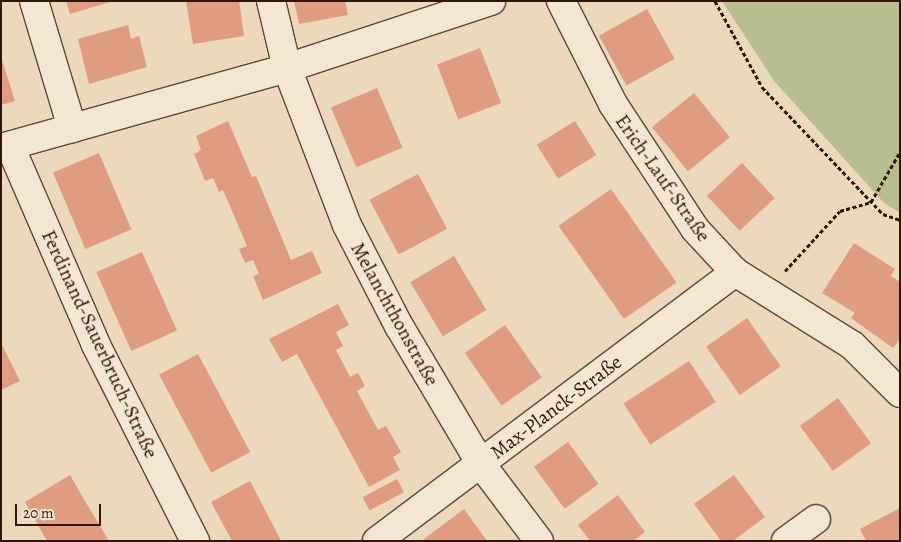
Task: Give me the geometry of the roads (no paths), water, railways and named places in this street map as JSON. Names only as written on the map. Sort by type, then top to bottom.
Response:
[{"type":"street","points":[[34,1],[72,128]]},
{"type":"street","name":"Melanchthonstraße","points":[[271,1],[287,68],[347,225],[399,326],[481,464],[539,541]]},
{"type":"street","points":[[6,147],[287,68],[422,12],[491,1]]},
{"type":"street","name":"Erich-Lauf-Straße","points":[[561,1],[613,104],[695,229],[734,272],[852,345],[900,393]]},
{"type":"street","name":"Ferdinand-Sauerbruch-Straße","points":[[6,147],[96,345],[195,541]]},
{"type":"street","name":"Max-Planck-Straße","points":[[378,541],[734,272]]},
{"type":"street","points":[[786,541],[816,519]]}]
